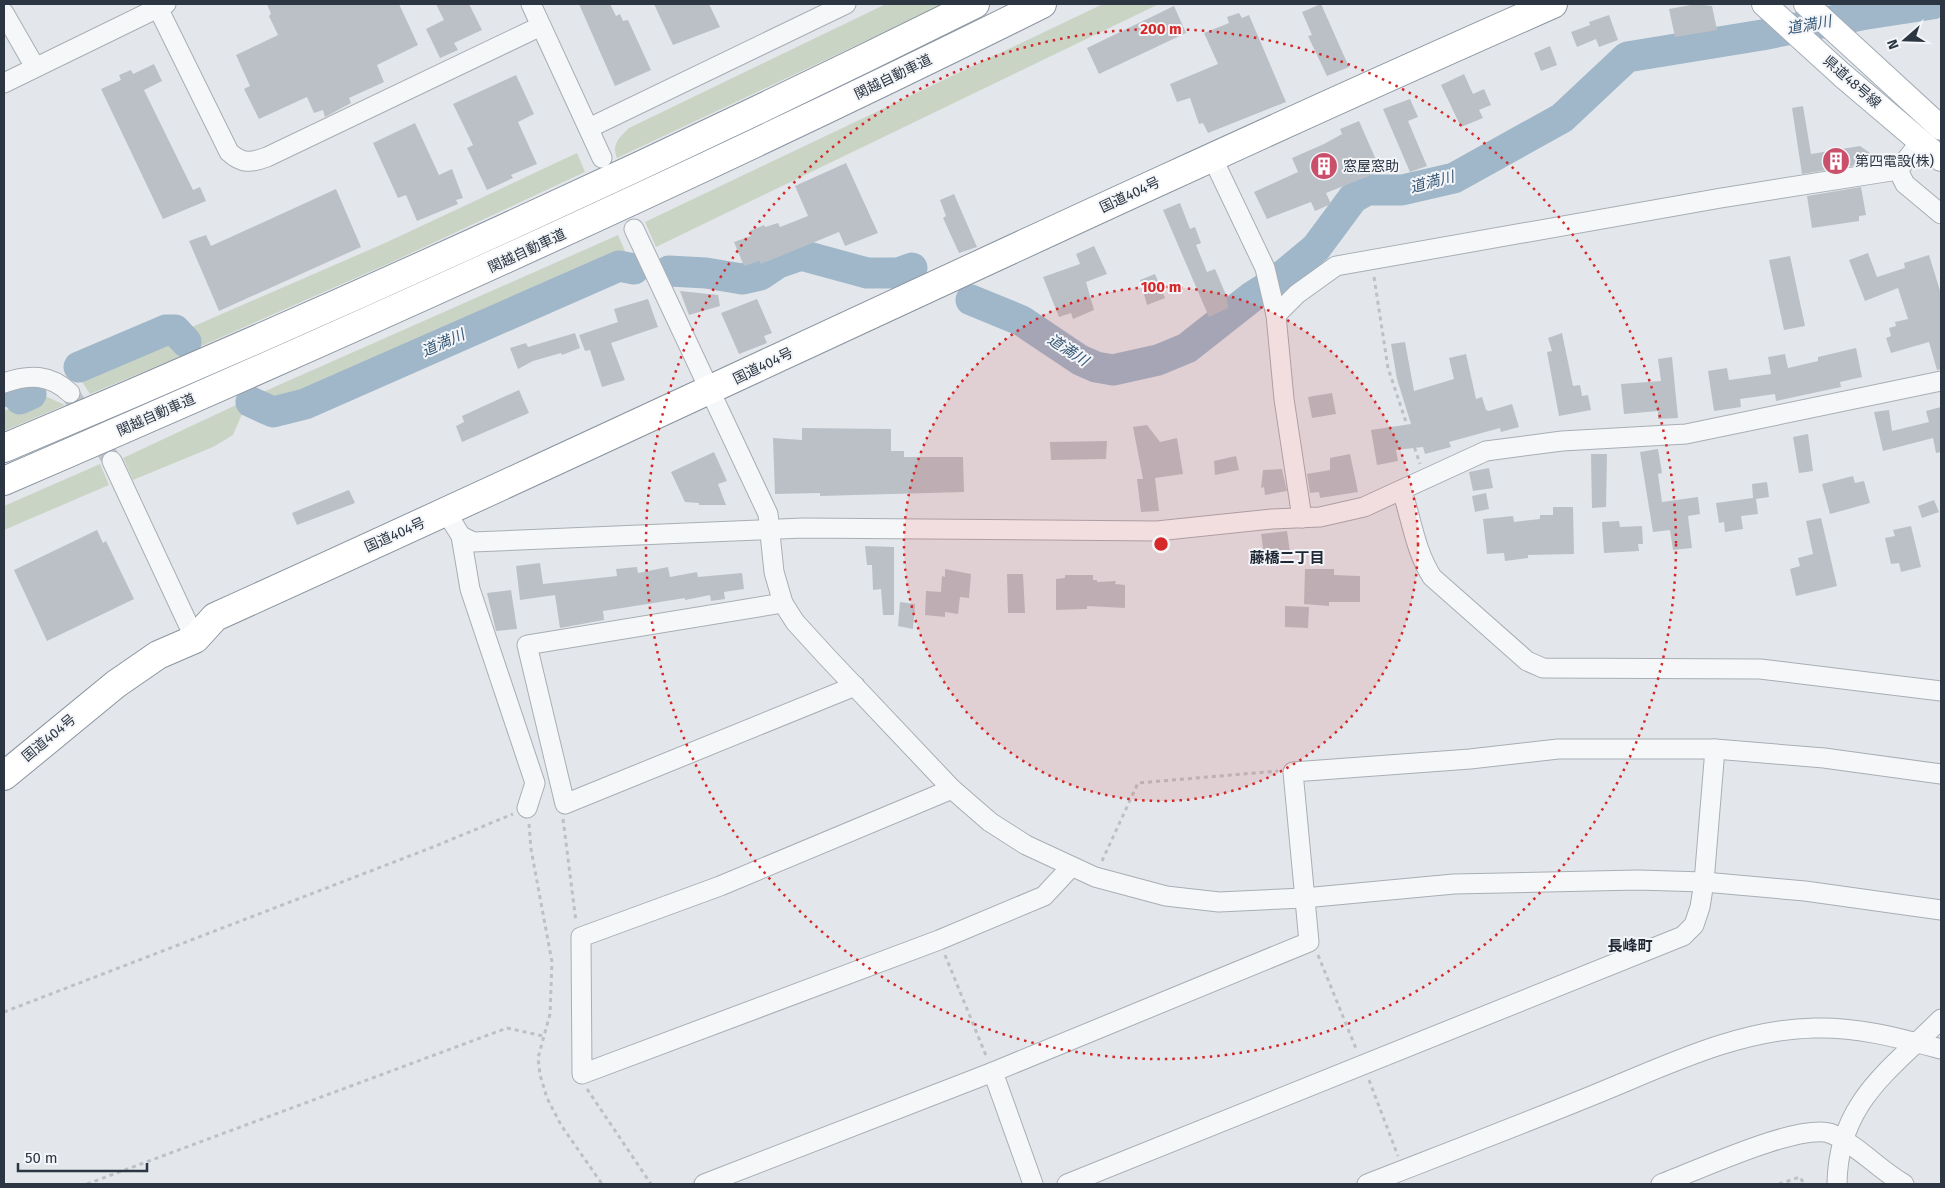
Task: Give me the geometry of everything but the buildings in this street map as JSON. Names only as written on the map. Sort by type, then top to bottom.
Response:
[{"type":"highway","points":[[4,448],[106,405],[467,245],[976,4]]},
{"type":"highway","name":"関越自動車道","points":[[4,481],[493,267],[864,92],[1042,4]]},
{"type":"highway","name":"国道404号","points":[[4,776],[78,713],[141,666],[195,638],[215,616],[708,392],[1529,11],[1553,4]]},
{"type":"main road","name":"県道48号線","points":[[1764,4],[1842,75],[1941,158]]},
{"type":"main road","points":[[1806,4],[1941,128]]},
{"type":"street","points":[[532,4],[602,158]]},
{"type":"street","points":[[589,128],[846,4]]},
{"type":"street","points":[[4,83],[162,6],[229,152],[243,162],[252,162],[267,157],[541,26]]},
{"type":"street","points":[[4,13],[35,67]]},
{"type":"street","points":[[1276,315],[1297,294],[1336,266],[1721,198],[1898,170],[1921,141]]},
{"type":"street","points":[[1212,158],[1265,268],[1276,315],[1284,399],[1302,518]]},
{"type":"street","points":[[1898,170],[1906,184],[1941,214]]},
{"type":"street","points":[[634,229],[708,392],[768,514],[774,572],[782,603],[795,622],[952,789],[990,822],[1026,845],[1095,877],[1166,896],[1191,900],[1250,902],[1454,884],[1638,880],[1704,882],[1805,891],[1941,910]]},
{"type":"street","points":[[4,383],[28,376],[49,378],[70,393]]},
{"type":"street","points":[[461,536],[473,542],[770,530],[920,528],[1157,531],[1320,517],[1364,507],[1402,491],[1464,460],[1494,450],[1562,441],[1686,434],[1941,381]]},
{"type":"street","points":[[112,461],[195,638]]},
{"type":"street","points":[[1402,491],[1416,544],[1424,564],[1432,577],[1527,661],[1544,668],[1760,669],[1941,691]]},
{"type":"street","points":[[446,512],[461,536],[470,589],[535,783],[527,808]]},
{"type":"street","points":[[782,603],[527,645],[565,804],[855,686]]},
{"type":"street","points":[[1067,1184],[1674,941],[1694,925],[1704,882],[1715,749]]},
{"type":"street","points":[[704,1184],[993,1072],[1309,942],[1293,772],[1470,759],[1558,750],[1715,749],[1824,758],[1941,774]]},
{"type":"street","points":[[952,789],[720,886],[581,937],[582,1074],[939,940],[1044,896],[1070,867]]},
{"type":"street","points":[[1837,1184],[1842,1140],[1864,1097],[1916,1042],[1941,1019]]},
{"type":"street","points":[[1367,1184],[1406,1177],[1675,1063],[1748,1038],[1795,1029],[1842,1028],[1882,1034],[1941,1049]]},
{"type":"street","points":[[993,1072],[1033,1184]]},
{"type":"street","points":[[1661,1184],[1797,1134],[1823,1131],[1842,1140],[1904,1184]]},
{"type":"path","points":[[1373,258],[1388,368],[1425,479]]},
{"type":"path","points":[[1095,877],[1138,783],[1278,771],[1293,772]]},
{"type":"path","points":[[565,804],[562,825],[576,925],[581,937]]},
{"type":"path","points":[[4,1012],[433,848],[527,808],[531,849],[552,962],[550,1014],[538,1058],[540,1075],[548,1098],[561,1125],[602,1184]]},
{"type":"path","points":[[939,940],[993,1072]]},
{"type":"path","points":[[87,1184],[507,1028],[543,1036]]},
{"type":"path","points":[[582,1074],[589,1094],[651,1184]]},
{"type":"path","points":[[1778,1184],[1800,1176],[1804,1184]]},
{"type":"green space","points":[[886,4],[944,4],[617,158],[615,153],[616,145],[629,128]]},
{"type":"green space","points":[[1103,4],[1159,4],[656,247],[645,222]]},
{"type":"green space","points":[[577,153],[585,172],[392,262],[199,347],[185,330],[385,243]]},
{"type":"green space","points":[[618,235],[628,258],[304,401],[283,406],[272,406],[266,405],[254,396]]},
{"type":"green space","points":[[174,337],[191,352],[90,394],[79,377]]},
{"type":"green space","points":[[43,395],[65,405],[4,431],[4,411]]},
{"type":"green space","points":[[236,405],[242,414],[233,435],[213,447],[133,480],[123,458]]},
{"type":"green space","points":[[100,464],[109,485],[4,530],[4,506]]},
{"type":"waterway","name":"道満川","points":[[971,300],[1022,321],[1080,360],[1096,367],[1113,370],[1158,360],[1187,348],[1253,296],[1275,282],[1316,248],[1353,198],[1367,190],[1402,190],[1454,178],[1562,118],[1627,57],[1932,4]]},
{"type":"waterway","name":"道満川","points":[[669,271],[706,273],[742,279],[760,275],[778,263],[801,255],[867,273],[898,273],[912,268]]},
{"type":"waterway","name":"道満川","points":[[251,402],[273,412],[305,404],[619,266],[634,269]]},
{"type":"waterway","name":"道満川","points":[[79,367],[166,330],[175,330],[186,342]]},
{"type":"waterway","name":"道満川","points":[[14,390],[20,399],[31,394]]},
{"type":"waterway","points":[[4,405],[20,399]]},
{"type":"tunnel","points":[[70,393],[112,461]]},
{"type":"place","name":"第四電設(株)","points":[[1836,161]]},
{"type":"place","name":"窓屋窓助","points":[[1324,166]]},
{"type":"district","name":"藤橋二丁目","points":[[1287,558]]},
{"type":"district","name":"長峰町","points":[[1630,946]]}]
